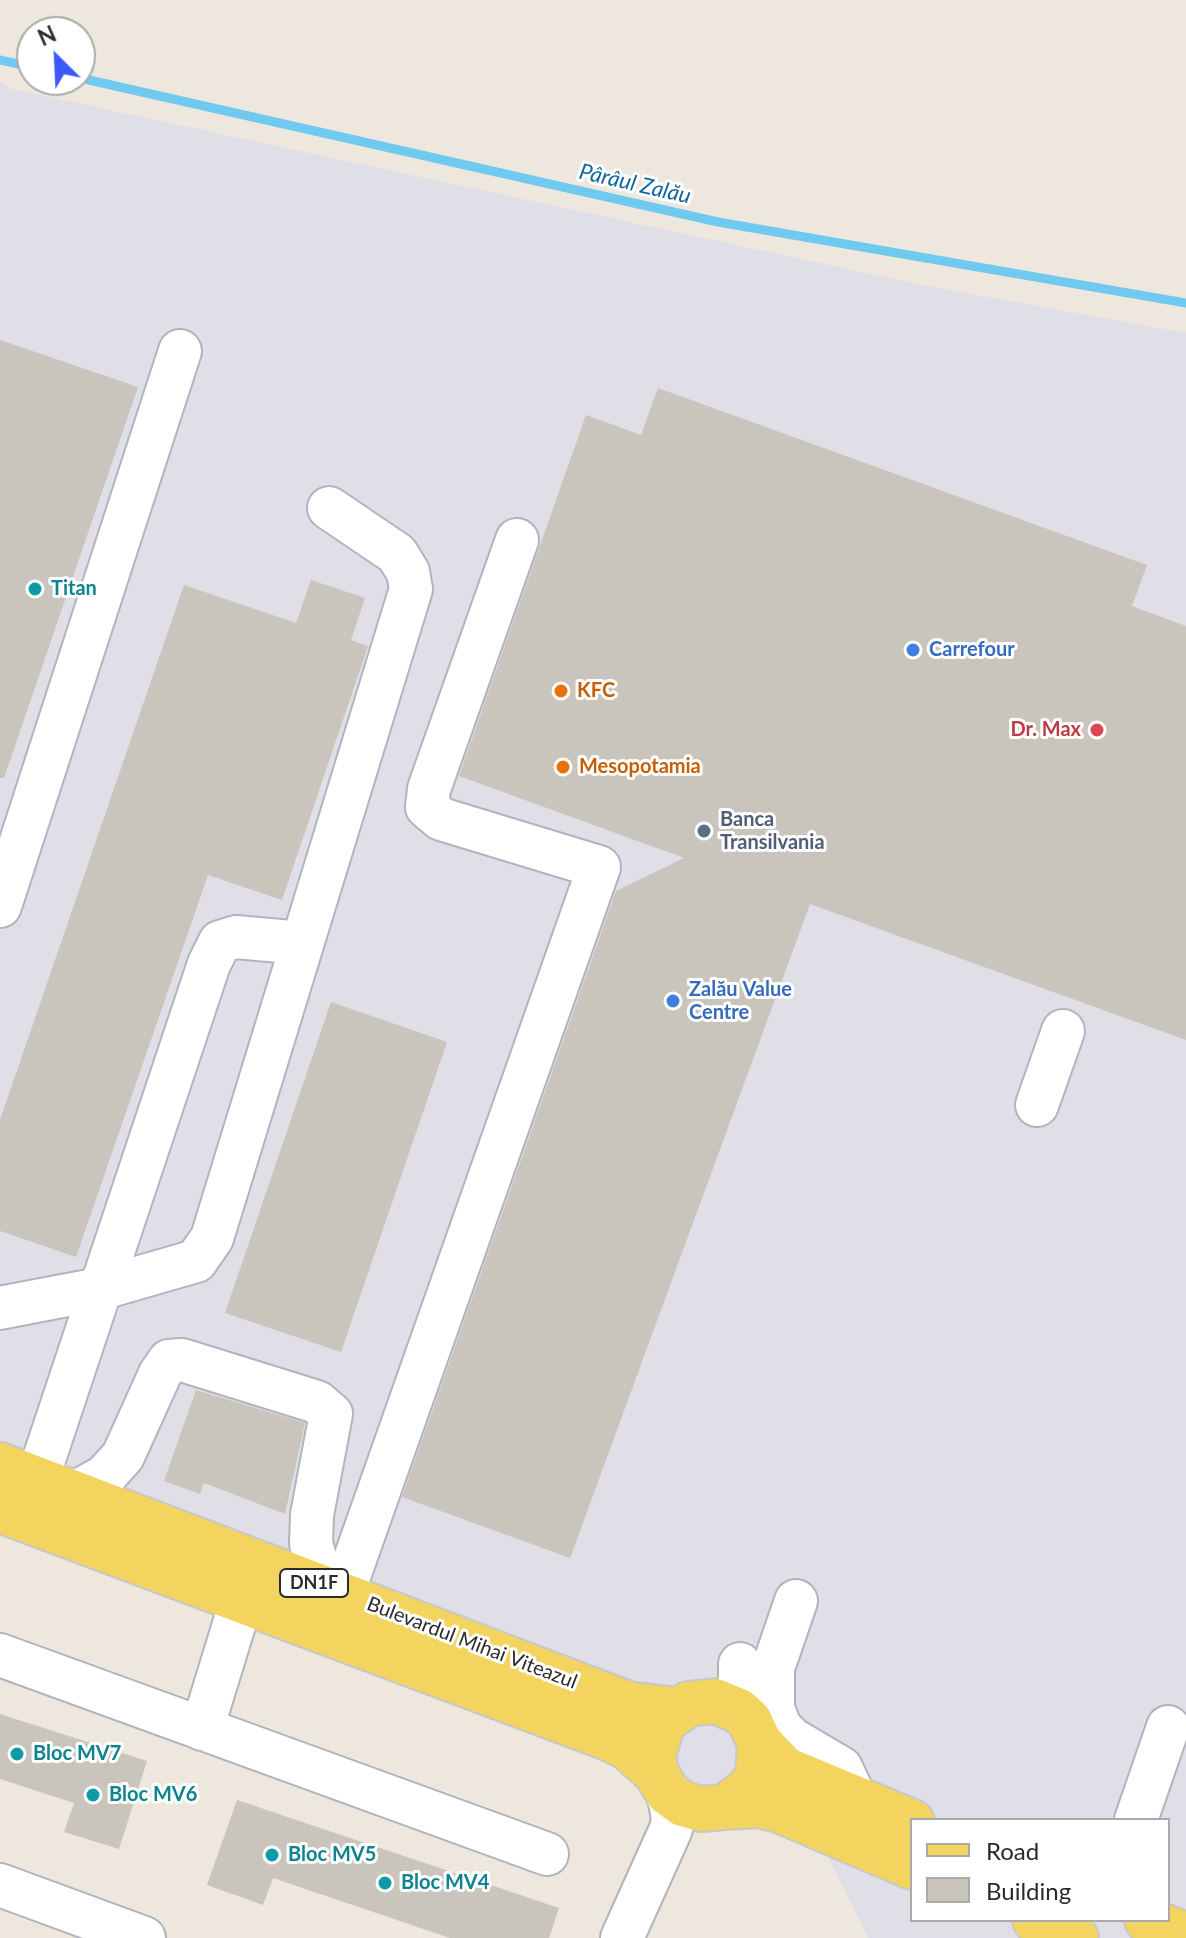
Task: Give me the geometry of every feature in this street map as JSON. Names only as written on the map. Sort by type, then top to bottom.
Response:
[{"type":"main road","name":"Bulevardul Mihai Viteazul","points":[[27,1493],[333,1589],[628,1704],[727,1705],[785,1769],[910,1821]]},
{"type":"main road","name":"Bulevardul Mihai Viteazul","points":[[27,1493],[241,1602],[608,1738],[638,1756],[684,1802]]},
{"type":"main road","points":[[684,1802],[653,1755],[655,1738],[663,1722],[689,1706]]},
{"type":"main road","points":[[684,1802],[750,1788],[761,1759],[754,1732]]},
{"type":"main road","points":[[684,1802],[758,1805],[779,1810],[910,1866]]},
{"type":"main road","points":[[1040,1922],[1076,1938]]},
{"type":"main road","points":[[1152,1922],[1186,1935]]},
{"type":"street","points":[[0,906],[180,351]]},
{"type":"street","points":[[0,1308],[99,1289],[196,1261],[212,1238],[411,589],[408,572],[397,554],[329,508]]},
{"type":"street","points":[[333,1589],[599,867],[441,819],[427,807],[429,789],[517,540]]},
{"type":"street","points":[[27,1493],[209,964],[220,942],[236,937],[302,943]]},
{"type":"street","points":[[1037,1105],[1063,1031]]},
{"type":"street","points":[[27,1493],[105,1476],[123,1456],[160,1374],[169,1361],[182,1360],[317,1402],[331,1414],[312,1515],[311,1543],[333,1589]]},
{"type":"street","points":[[796,1601],[773,1668],[773,1708],[780,1727],[792,1739],[841,1768],[855,1798]]},
{"type":"street","points":[[202,1729],[241,1602]]},
{"type":"street","points":[[0,1655],[547,1854]]},
{"type":"street","points":[[1137,1818],[1168,1727]]},
{"type":"street","points":[[622,1938],[684,1802]]},
{"type":"street","points":[[0,1885],[144,1938]]},
{"type":"shaded area","points":[[0,82],[16,90],[16,96],[44,96],[922,285],[1186,333],[1186,1938],[868,1938],[814,1828],[0,1519]]},
{"type":"building","name":"Titan","points":[[0,340],[138,387],[4,778],[0,778]]},
{"type":"building","name":"Zalău Value Centre","points":[[658,388],[1147,565],[1132,606],[1186,626],[1186,1040],[810,904],[570,1558],[402,1497],[616,891],[684,858],[459,776],[586,415],[641,435]]},
{"type":"building","points":[[311,580],[365,598],[351,640],[368,646],[282,900],[208,875],[76,1257],[0,1231],[0,1120],[184,585],[296,623]]},
{"type":"building","points":[[331,1002],[447,1042],[341,1352],[225,1313]]},
{"type":"building","points":[[196,1390],[305,1423],[285,1514],[204,1483],[200,1494],[164,1481]]},
{"type":"building","name":"Bloc MV6","points":[[0,1714],[147,1761],[119,1849],[64,1832],[74,1803],[0,1779]]},
{"type":"building","points":[[237,1800],[559,1908],[549,1938],[450,1938],[273,1878],[263,1905],[207,1885]]},
{"type":"waterway","name":"Pârâul Zalău","points":[[0,60],[16,64]]},
{"type":"waterway","name":"Pârâul Zalău","points":[[96,82],[718,222],[1186,303]]},
{"type":"place","name":"Titan","points":[[35,589]]},
{"type":"place","name":"Carrefour","points":[[913,650]]},
{"type":"place","name":"KFC","points":[[561,691]]},
{"type":"place","name":"Dr. Max","points":[[1097,730]]},
{"type":"place","name":"Mesopotamia","points":[[563,767]]},
{"type":"place","name":"Banca Transilvania","points":[[704,831]]},
{"type":"place","name":"Zalău Value Centre","points":[[673,1001]]},
{"type":"place","name":"Bloc MV7","points":[[17,1754]]},
{"type":"place","name":"Bloc MV6","points":[[93,1795]]},
{"type":"place","name":"Bloc MV5","points":[[272,1855]]},
{"type":"place","name":"Bloc MV4","points":[[385,1883]]}]
